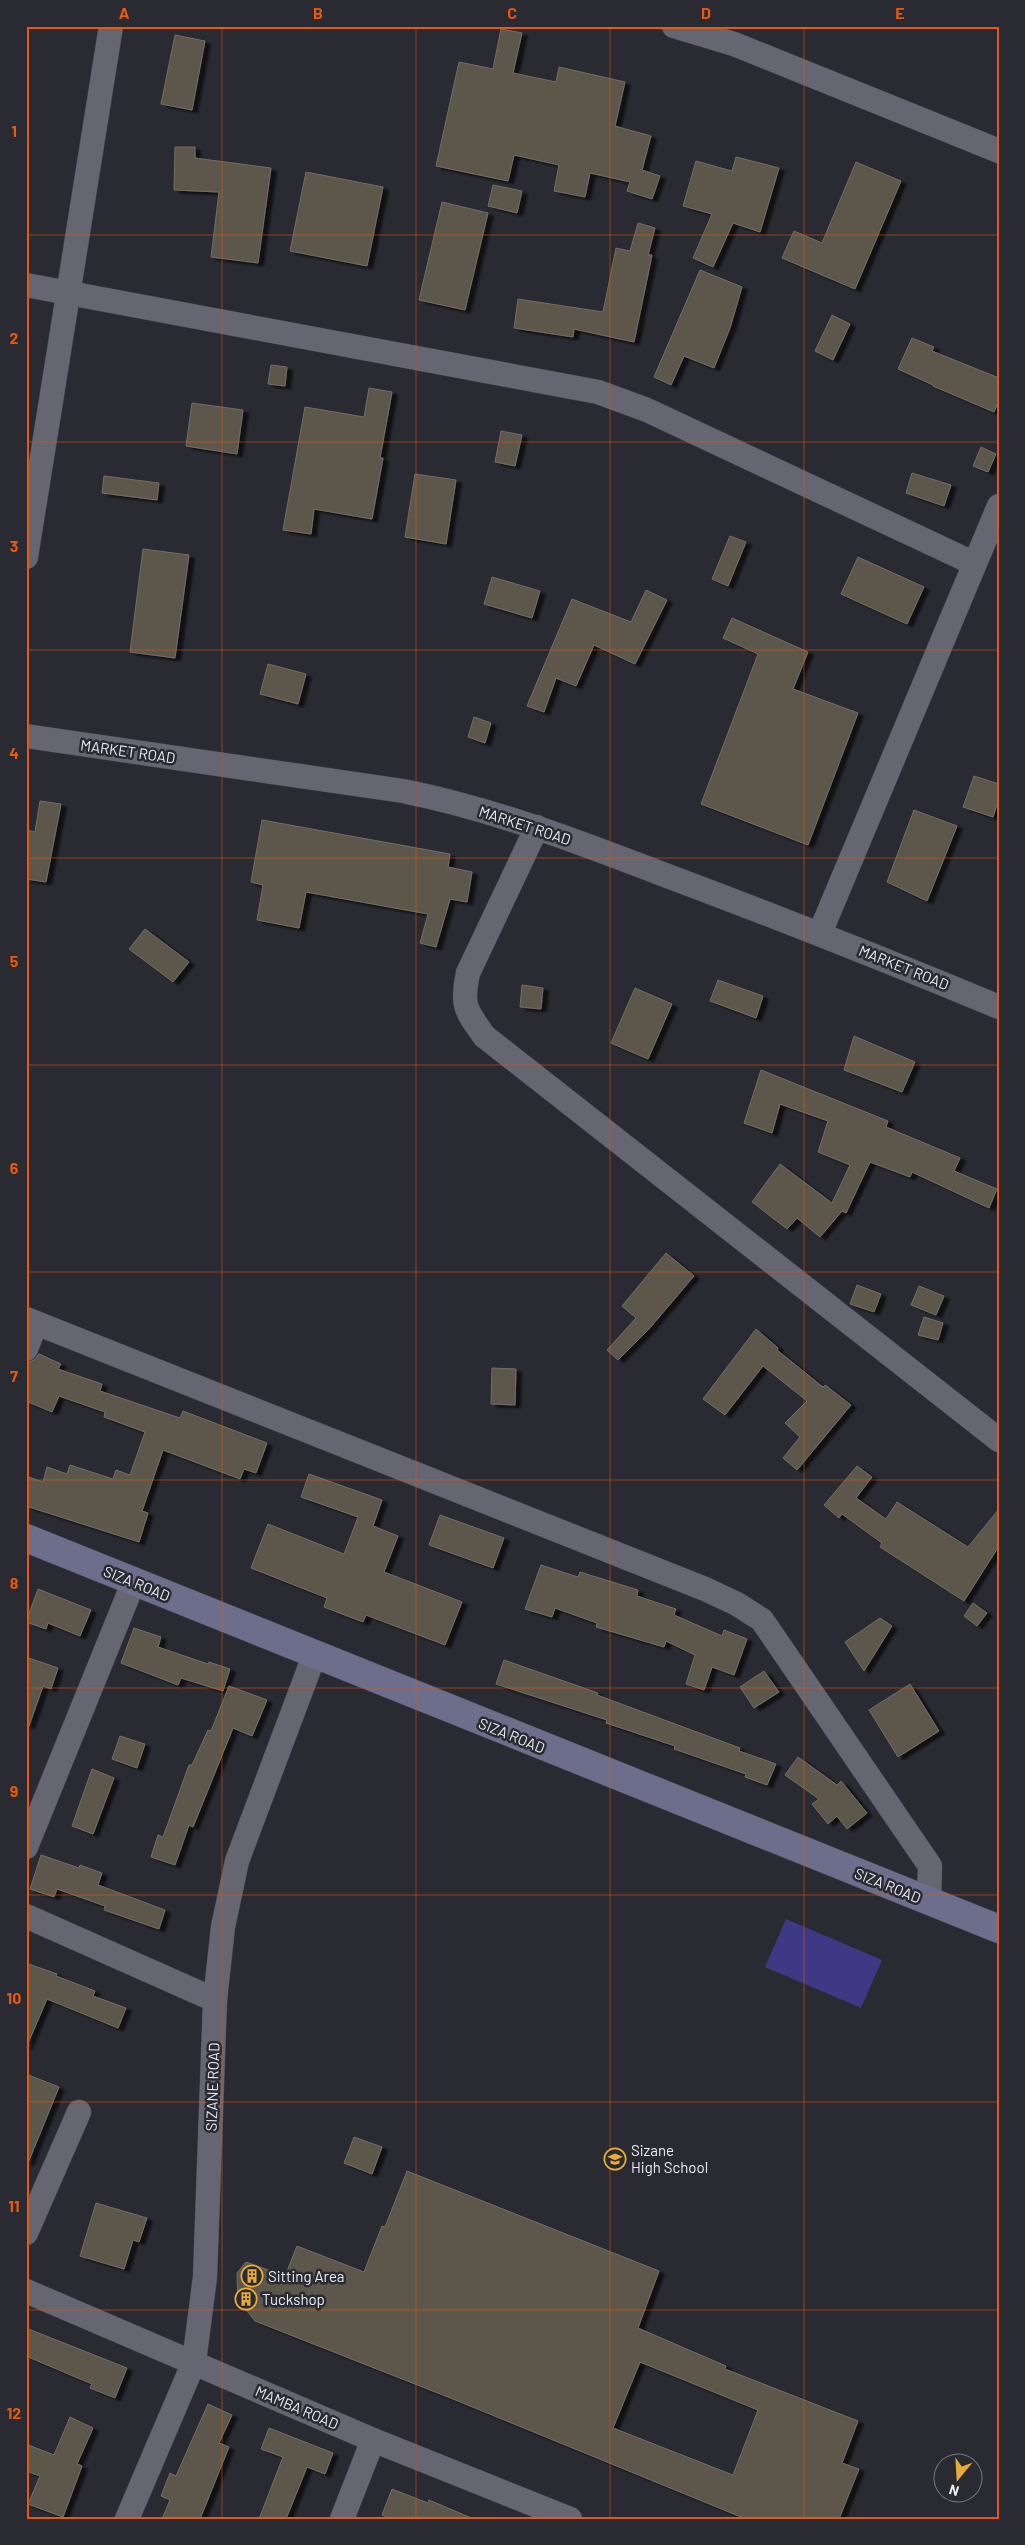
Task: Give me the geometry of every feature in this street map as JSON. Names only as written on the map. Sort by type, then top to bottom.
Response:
[{"type":"street","points":[[26,557],[70,293],[111,26]]},
{"type":"street","points":[[674,26],[742,47],[999,151]]},
{"type":"street","points":[[26,285],[598,392],[647,410],[973,563]]},
{"type":"street","points":[[820,933],[973,563],[999,506]]},
{"type":"street","name":"MARKET ROAD","points":[[26,736],[403,792],[451,801],[537,827],[820,933],[999,1007]]},
{"type":"street","points":[[537,827],[468,973],[464,990],[465,1008],[484,1036],[999,1440]]},
{"type":"street","points":[[26,1349],[31,1321],[705,1589],[737,1604],[762,1620],[930,1866],[929,1902]]},
{"type":"street","name":"SIZA ROAD","points":[[26,1538],[314,1656],[999,1929]]},
{"type":"street","points":[[26,1847],[134,1581]]},
{"type":"street","name":"SIZANE ROAD","points":[[127,2519],[194,2362],[205,2277],[215,2000],[223,1927],[237,1861],[314,1656]]},
{"type":"street","points":[[26,1916],[215,2000]]},
{"type":"street","points":[[26,2233],[79,2112]]},
{"type":"street","name":"MAMBA ROAD","points":[[26,2291],[373,2440],[559,2517]]},
{"type":"street","points":[[342,2519],[373,2440]]},
{"type":"shaded area","points":[[786,1919],[882,1960],[861,2008],[765,1967]]},
{"type":"building","points":[[501,29],[522,33],[513,73],[556,82],[559,67],[625,82],[615,126],[651,136],[642,170],[660,176],[652,199],[627,191],[630,182],[590,173],[585,197],[554,191],[559,165],[514,155],[508,181],[436,166],[459,62],[493,69]]},
{"type":"building","points":[[175,35],[205,41],[192,110],[161,104]]},
{"type":"building","points":[[175,147],[195,147],[195,158],[271,168],[258,263],[211,257],[219,192],[174,190]]},
{"type":"building","points":[[736,157],[779,168],[760,232],[733,223],[713,267],[693,258],[712,214],[683,206],[696,161],[732,171]]},
{"type":"building","points":[[856,162],[901,181],[855,289],[782,258],[794,231],[822,243]]},
{"type":"building","points":[[306,172],[383,187],[367,266],[290,251]]},
{"type":"building","points":[[493,185],[522,191],[517,213],[488,206]]},
{"type":"building","points":[[442,202],[488,213],[465,310],[419,300]]},
{"type":"building","points":[[638,223],[655,228],[648,255],[652,255],[634,342],[574,329],[573,337],[514,328],[518,299],[603,312],[616,248],[630,251]]},
{"type":"building","points":[[700,270],[742,287],[730,328],[714,368],[684,356],[671,385],[654,377]]},
{"type":"building","points":[[832,315],[850,324],[833,360],[815,351]]},
{"type":"building","points":[[912,338],[934,347],[932,351],[999,378],[999,400],[994,412],[898,369]]},
{"type":"building","points":[[271,365],[287,367],[285,386],[268,384]]},
{"type":"building","points":[[369,388],[392,392],[380,458],[383,458],[372,519],[314,509],[311,534],[283,530],[305,407],[364,417]]},
{"type":"building","points":[[192,403],[243,410],[237,454],[186,446]]},
{"type":"building","points":[[501,431],[522,435],[515,466],[495,462]]},
{"type":"building","points":[[981,447],[996,454],[988,472],[973,466]]},
{"type":"building","points":[[912,473],[951,485],[944,506],[906,493]]},
{"type":"building","points":[[415,474],[456,480],[446,544],[405,537]]},
{"type":"building","points":[[104,476],[159,483],[157,500],[102,493]]},
{"type":"building","points":[[730,536],[746,542],[728,586],[712,579]]},
{"type":"building","points":[[143,549],[189,555],[175,658],[130,652]]},
{"type":"building","points":[[858,557],[924,587],[907,624],[841,594]]},
{"type":"building","points":[[492,577],[540,591],[532,618],[484,604]]},
{"type":"building","points":[[646,590],[667,600],[635,664],[594,645],[576,686],[556,678],[544,712],[527,706],[572,599],[631,622]]},
{"type":"building","points":[[732,618],[808,652],[793,689],[858,713],[808,845],[701,804],[758,654],[723,638]]},
{"type":"building","points":[[268,664],[306,674],[298,704],[260,694]]},
{"type":"building","points":[[474,717],[491,723],[485,743],[468,737]]},
{"type":"building","points":[[974,776],[999,784],[999,798],[993,817],[963,807]]},
{"type":"building","points":[[40,801],[61,804],[46,882],[26,879],[26,830],[35,832]]},
{"type":"building","points":[[914,810],[957,826],[927,901],[887,882]]},
{"type":"building","points":[[262,820],[450,854],[448,867],[472,872],[467,902],[450,899],[436,947],[420,943],[428,914],[306,892],[299,928],[257,920],[263,885],[251,882]]},
{"type":"building","points":[[145,929],[189,962],[173,982],[129,949]]},
{"type":"building","points":[[718,980],[763,996],[756,1018],[710,1001]]},
{"type":"building","points":[[522,985],[543,988],[541,1009],[520,1007]]},
{"type":"building","points":[[635,988],[672,1004],[648,1059],[611,1043]]},
{"type":"building","points":[[854,1036],[915,1062],[902,1092],[844,1070]]},
{"type":"building","points":[[761,1070],[888,1121],[886,1127],[960,1158],[954,1171],[997,1189],[989,1208],[912,1172],[910,1177],[870,1162],[846,1213],[842,1211],[820,1237],[797,1218],[787,1229],[752,1202],[780,1164],[832,1203],[850,1165],[818,1152],[828,1121],[780,1104],[772,1133],[744,1123]]},
{"type":"building","points":[[666,1253],[694,1276],[649,1329],[618,1360],[607,1350],[636,1318],[622,1306]]},
{"type":"building","points":[[857,1285],[881,1294],[874,1312],[850,1304]]},
{"type":"building","points":[[919,1286],[944,1296],[936,1315],[911,1305]]},
{"type":"building","points":[[924,1317],[943,1323],[938,1340],[918,1335]]},
{"type":"building","points":[[756,1329],[778,1348],[777,1350],[823,1387],[825,1385],[851,1405],[797,1470],[783,1458],[800,1437],[785,1423],[807,1401],[763,1366],[725,1415],[703,1399]]},
{"type":"building","points":[[39,1354],[61,1364],[58,1369],[102,1384],[100,1391],[180,1418],[183,1411],[267,1443],[256,1473],[244,1469],[240,1479],[163,1450],[142,1511],[148,1513],[139,1542],[26,1506],[26,1476],[43,1482],[47,1467],[67,1474],[70,1465],[113,1479],[116,1470],[130,1475],[145,1432],[104,1417],[105,1412],[59,1396],[52,1412],[26,1401],[26,1363],[34,1360]]},
{"type":"building","points":[[492,1368],[516,1369],[515,1405],[491,1404]]},
{"type":"building","points":[[857,1466],[872,1477],[856,1498],[886,1519],[897,1502],[968,1547],[999,1509],[999,1546],[964,1601],[880,1547],[882,1543],[842,1514],[839,1518],[824,1505]]},
{"type":"building","points":[[309,1474],[382,1500],[373,1526],[398,1536],[384,1572],[462,1602],[445,1645],[366,1615],[363,1622],[324,1607],[327,1598],[251,1568],[268,1524],[344,1554],[358,1517],[301,1497]]},
{"type":"building","points":[[440,1515],[504,1538],[493,1568],[429,1545]]},
{"type":"building","points":[[541,1565],[578,1577],[580,1572],[638,1590],[637,1596],[676,1609],[674,1615],[722,1636],[724,1630],[747,1639],[734,1675],[712,1667],[704,1690],[686,1684],[695,1655],[666,1641],[664,1647],[596,1627],[597,1623],[555,1608],[552,1617],[525,1609]]},
{"type":"building","points":[[38,1589],[91,1610],[80,1636],[48,1623],[46,1629],[26,1622]]},
{"type":"building","points":[[973,1603],[987,1613],[977,1626],[964,1616]]},
{"type":"building","points":[[880,1618],[892,1626],[864,1671],[845,1642]]},
{"type":"building","points":[[134,1628],[161,1637],[158,1647],[208,1664],[209,1662],[230,1669],[223,1691],[181,1678],[178,1685],[121,1663]]},
{"type":"building","points":[[26,1657],[58,1668],[51,1689],[43,1686],[29,1726],[26,1725]]},
{"type":"building","points":[[504,1660],[598,1693],[597,1695],[740,1748],[739,1751],[776,1764],[767,1785],[745,1777],[746,1774],[674,1749],[675,1746],[606,1723],[607,1720],[496,1684]]},
{"type":"building","points":[[764,1671],[779,1692],[754,1708],[740,1687]]},
{"type":"building","points":[[910,1684],[939,1731],[898,1757],[869,1710]]},
{"type":"building","points":[[229,1686],[267,1700],[252,1736],[233,1728],[193,1827],[189,1825],[175,1865],[151,1857],[158,1835],[163,1837],[189,1765],[192,1765],[208,1730],[211,1731]]},
{"type":"building","points":[[120,1736],[145,1744],[137,1768],[112,1759]]},
{"type":"building","points":[[798,1757],[837,1785],[841,1781],[867,1813],[847,1829],[837,1816],[828,1824],[812,1804],[819,1799],[785,1775]]},
{"type":"building","points":[[92,1769],[114,1778],[93,1834],[72,1826]]},
{"type":"building","points":[[41,1855],[79,1868],[80,1865],[102,1873],[98,1885],[165,1910],[159,1929],[104,1910],[105,1906],[57,1889],[54,1897],[30,1889]]},
{"type":"building","points":[[26,1963],[95,1991],[93,1996],[126,2008],[118,2028],[47,1999],[26,2048]]},
{"type":"building","points":[[26,2074],[59,2087],[28,2163],[26,2162]]},
{"type":"building","points":[[354,2137],[382,2147],[372,2174],[344,2163]]},
{"type":"building","points":[[407,2171],[659,2271],[638,2328],[726,2366],[725,2369],[858,2421],[842,2463],[859,2469],[839,2519],[746,2519],[453,2399],[255,2321],[247,2311],[238,2306],[237,2273],[246,2262],[285,2276],[297,2246],[364,2272],[382,2226],[385,2227]],"holes":[[[640,2362],[758,2410],[733,2475],[613,2428]]]},
{"type":"building","points":[[96,2203],[147,2218],[139,2242],[133,2240],[124,2269],[80,2256]]},
{"type":"building","points":[[26,2328],[127,2368],[115,2398],[90,2388],[92,2384],[26,2356]]},
{"type":"building","points":[[208,2404],[232,2415],[219,2443],[229,2447],[200,2519],[162,2519],[170,2500],[161,2496],[170,2473],[176,2476]]},
{"type":"building","points":[[70,2417],[93,2428],[77,2464],[82,2466],[63,2517],[28,2504],[40,2476],[26,2471],[26,2444],[54,2455]]},
{"type":"building","points":[[269,2428],[333,2453],[325,2474],[307,2467],[286,2519],[259,2519],[283,2457],[261,2449]]},
{"type":"building","points":[[392,2489],[428,2503],[429,2500],[474,2519],[391,2519],[382,2515]]},
{"type":"place","name":"Sizane High School","points":[[615,2159]]},
{"type":"place","name":"Sitting Area","points":[[252,2276]]},
{"type":"place","name":"Tuckshop","points":[[246,2299]]}]
